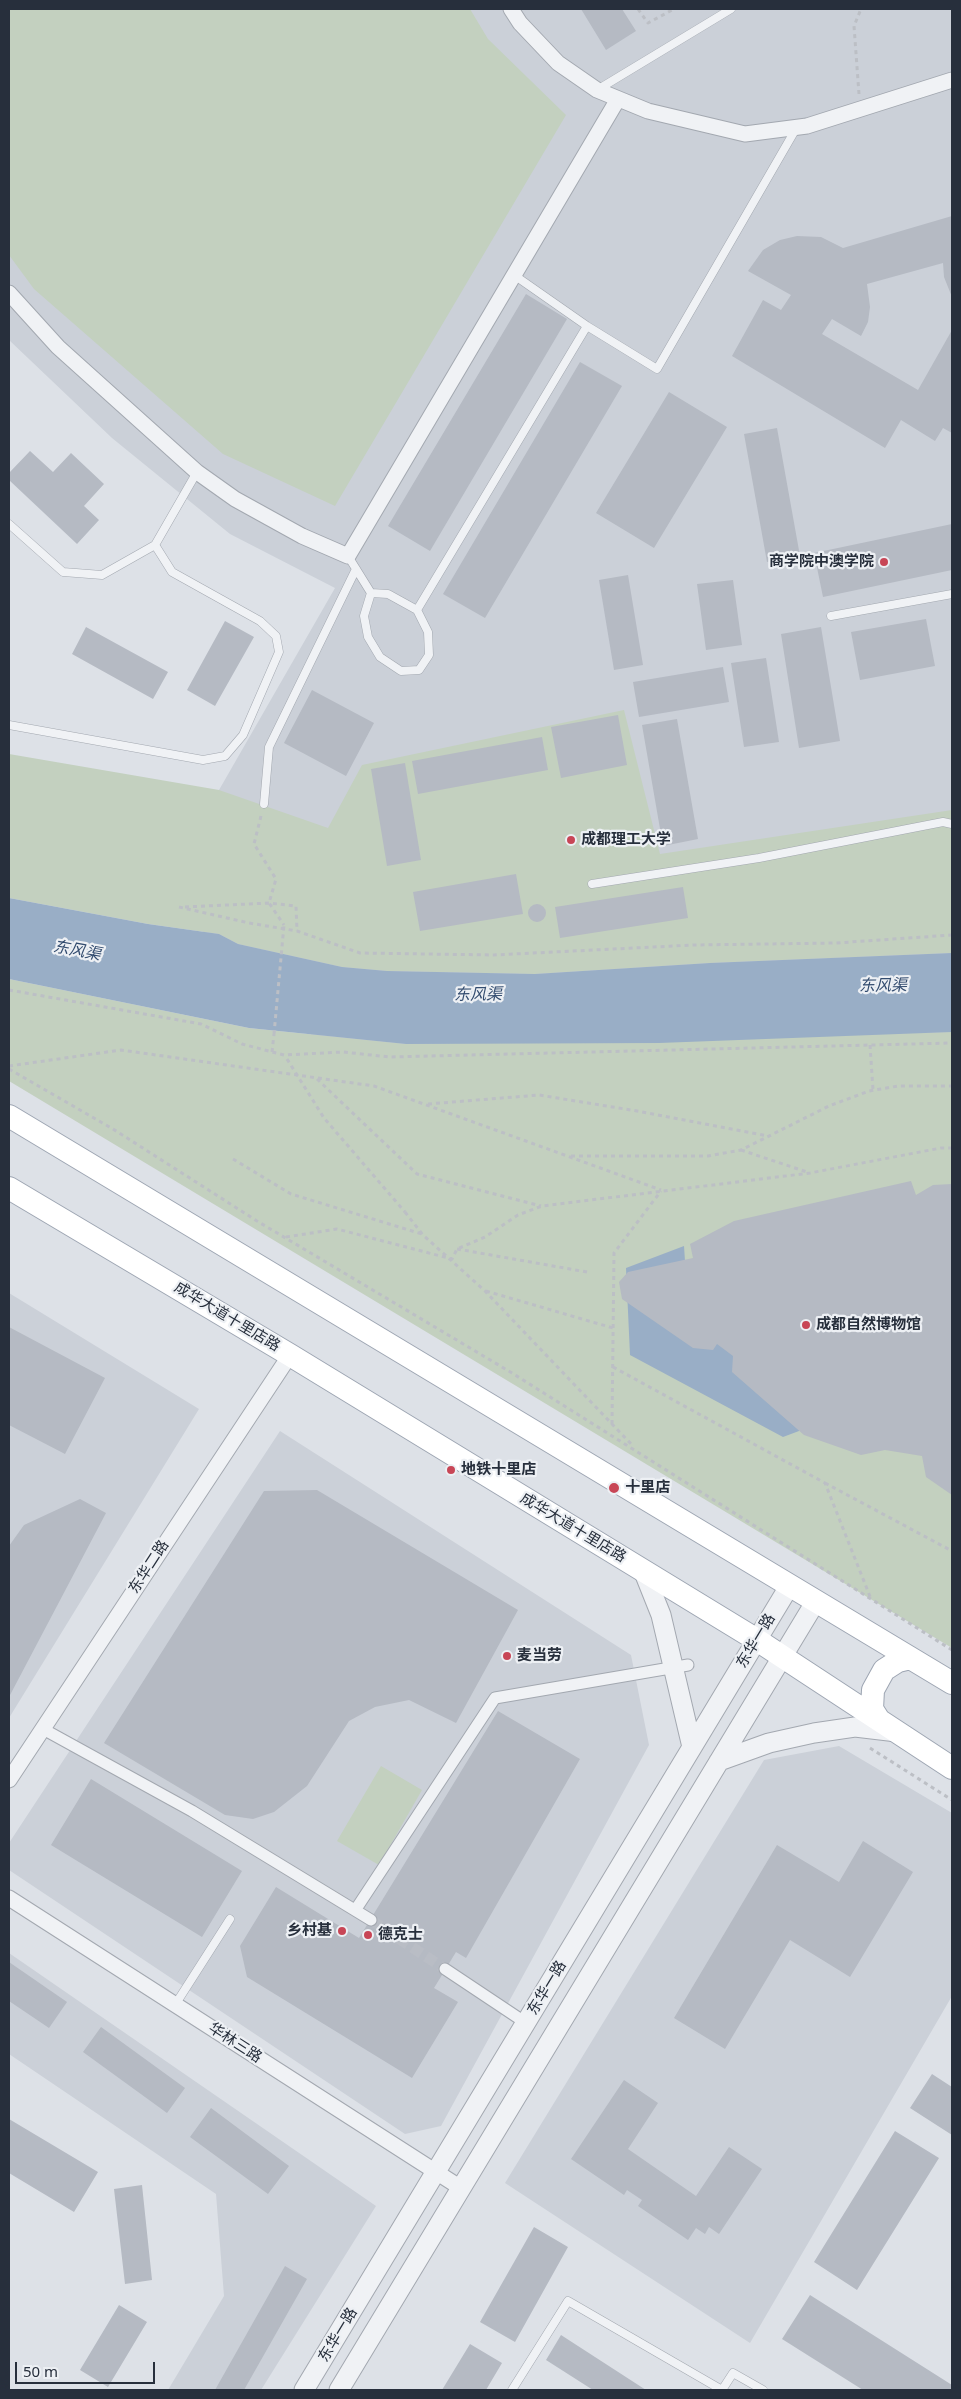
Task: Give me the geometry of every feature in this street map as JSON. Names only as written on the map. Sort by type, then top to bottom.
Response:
[{"type":"main road","points":[[9,1116],[952,1683]]},
{"type":"main road","name":"成华大道十里店路","points":[[9,1188],[290,1355],[757,1640],[952,1768]]},
{"type":"main road","points":[[888,1726],[872,1709],[872,1690],[884,1670],[898,1660],[910,1658]]},
{"type":"street","points":[[511,9],[520,23],[558,63],[597,90],[648,111],[745,134],[807,126],[952,80]]},
{"type":"street","points":[[9,294],[58,347],[197,472],[235,499],[352,562],[514,274],[618,99]]},
{"type":"street","name":"东华二路","points":[[9,1780],[290,1355]]},
{"type":"street","points":[[643,1570],[681,1666],[692,1747]]},
{"type":"street","name":"东华一路","points":[[304,2390],[790,1585]]},
{"type":"street","name":"东华一路","points":[[340,2390],[816,1601]]},
{"type":"street","points":[[356,1909],[495,1698],[681,1666]]},
{"type":"street","points":[[719,1761],[769,1743],[855,1726],[888,1726]]},
{"type":"street","points":[[43,1728],[192,1811],[356,1909],[371,1920]]},
{"type":"street","name":"华林三路","points":[[9,1898],[461,2188]]},
{"type":"street","points":[[445,1969],[526,2023]]},
{"type":"lane","points":[[597,90],[731,9]]},
{"type":"lane","points":[[514,274],[587,326],[657,369],[797,127]]},
{"type":"lane","points":[[416,610],[587,326]]},
{"type":"lane","points":[[9,524],[63,572],[102,575],[155,545],[197,472]]},
{"type":"lane","points":[[9,725],[203,760],[225,756],[243,734],[279,652],[276,636],[260,621],[172,572],[155,545]]},
{"type":"lane","points":[[352,562],[371,593],[364,616],[368,637],[380,657],[401,671],[419,670],[430,654],[428,632],[416,610],[388,594],[371,593]]},
{"type":"lane","points":[[264,804],[269,747],[352,562]]},
{"type":"lane","points":[[831,616],[952,594]]},
{"type":"lane","points":[[592,884],[759,858],[943,822],[952,824]]},
{"type":"lane","points":[[175,2005],[230,1919]]},
{"type":"lane","points":[[512,2390],[568,2301],[722,2390],[733,2373],[763,2390]]},
{"type":"path","points":[[638,9],[648,23],[674,9]]},
{"type":"path","points":[[861,9],[854,26],[861,108]]},
{"type":"path","points":[[264,804],[254,844],[276,879],[269,903]]},
{"type":"path","points":[[269,903],[284,925],[272,1052]]},
{"type":"path","points":[[297,931],[296,906],[269,903],[179,907],[249,924],[297,931],[360,953],[494,955],[693,945],[836,943],[952,934]]},
{"type":"path","points":[[9,990],[201,1024],[242,1044],[284,1054],[343,1052],[390,1057],[952,1043]]},
{"type":"path","points":[[870,1045],[873,1090]]},
{"type":"path","points":[[9,1067],[121,1050],[374,1086],[662,1191]]},
{"type":"path","points":[[284,1054],[324,1118],[423,1235],[452,1259],[485,1291],[636,1450]]},
{"type":"path","points":[[9,1067],[512,1373],[952,1650]]},
{"type":"path","points":[[316,1078],[417,1174],[542,1206]]},
{"type":"path","points":[[567,1156],[708,1156],[742,1150],[829,1106],[873,1090],[898,1086],[952,1086]]},
{"type":"path","points":[[425,1105],[539,1095],[627,1109],[768,1136]]},
{"type":"path","points":[[452,1259],[457,1249],[485,1237],[518,1215],[542,1206],[810,1173],[941,1148],[952,1148]]},
{"type":"path","points":[[742,1150],[810,1173]]},
{"type":"path","points":[[234,1160],[291,1194],[423,1235]]},
{"type":"path","points":[[612,1424],[614,1253],[662,1191]]},
{"type":"path","points":[[286,1237],[337,1229],[452,1259]]},
{"type":"path","points":[[457,1249],[587,1272]]},
{"type":"path","points":[[485,1291],[613,1328]]},
{"type":"path","points":[[613,1367],[952,1551]]},
{"type":"path","points":[[825,1483],[872,1599]]},
{"type":"path","points":[[839,1729],[952,1800]]},
{"type":"shaded area","name":"成都理工大学","points":[[9,9],[952,9],[952,1648],[161,891],[335,588],[230,534],[112,438],[9,340]]},
{"type":"shaded area","points":[[9,1293],[199,1409],[9,1718]]},
{"type":"shaded area","points":[[280,1431],[631,1655],[649,1745],[441,2126],[405,2134],[9,1870],[9,1843]]},
{"type":"shaded area","points":[[839,1746],[952,1813],[952,1996],[750,2343],[505,2183],[764,1760]]},
{"type":"shaded area","points":[[9,1953],[376,2206],[261,2390],[168,2390],[224,2296],[216,2194],[9,2054]]},
{"type":"green space","points":[[9,9],[470,9],[488,39],[566,115],[335,506],[223,454],[34,289],[9,255]]},
{"type":"green space","points":[[624,710],[660,854],[952,810],[952,953],[710,963],[535,974],[387,971],[342,967],[238,944],[219,934],[148,924],[9,898],[9,754],[219,790],[328,828],[362,765]]},
{"type":"green space","name":"成都自然博物馆","points":[[9,979],[249,1028],[406,1044],[952,1032],[952,1648],[9,1081]]},
{"type":"green space","points":[[381,1766],[422,1790],[379,1865],[337,1841]]},
{"type":"water","name":"东风渠","points":[[9,898],[148,924],[219,934],[238,944],[342,967],[387,971],[535,974],[710,963],[952,953],[952,1032],[659,1043],[406,1044],[249,1028],[9,979]]},
{"type":"water","points":[[684,1246],[689,1322],[806,1402],[799,1431],[783,1437],[630,1355],[626,1268]]},
{"type":"building","points":[[581,9],[622,9],[636,31],[606,50]]},
{"type":"building","points":[[952,216],[952,297],[944,277],[943,263],[867,284],[870,307],[868,322],[861,336],[832,319],[822,334],[918,390],[952,330],[952,433],[943,428],[935,441],[901,420],[885,448],[732,356],[763,300],[781,310],[791,295],[748,271],[763,250],[780,240],[797,236],[821,237],[843,248]]},
{"type":"building","points":[[526,294],[567,319],[430,551],[388,526]]},
{"type":"building","points":[[580,362],[622,386],[485,618],[443,594]]},
{"type":"building","points":[[669,392],[727,427],[654,548],[596,513]]},
{"type":"building","points":[[777,428],[800,556],[767,562],[744,434]]},
{"type":"building","points":[[30,451],[53,472],[71,453],[104,484],[84,506],[99,520],[77,544],[9,480],[9,473]]},
{"type":"building","name":"商学院中澳学院","points":[[952,524],[952,570],[823,597],[814,553]]},
{"type":"building","points":[[628,575],[643,665],[614,670],[599,580]]},
{"type":"building","points":[[733,580],[742,645],[706,650],[697,584]]},
{"type":"building","points":[[926,619],[935,666],[860,680],[851,632]]},
{"type":"building","points":[[225,621],[254,637],[215,706],[187,690]]},
{"type":"building","points":[[86,627],[168,672],[153,699],[72,654]]},
{"type":"building","points":[[821,627],[840,741],[799,748],[781,634]]},
{"type":"building","points":[[766,658],[779,742],[744,747],[731,663]]},
{"type":"building","points":[[723,667],[729,702],[639,717],[633,682]]},
{"type":"building","points":[[312,690],[374,723],[346,776],[284,743]]},
{"type":"building","points":[[618,715],[627,765],[561,778],[551,727]]},
{"type":"building","points":[[677,719],[698,839],[663,846],[642,725]]},
{"type":"building","points":[[542,737],[548,770],[418,794],[412,761]]},
{"type":"building","points":[[405,763],[421,860],[387,866],[371,769]]},
{"type":"building","points":[[516,874],[523,914],[420,931],[413,892]]},
{"type":"building","points":[[683,887],[688,918],[560,938],[555,907]]},
{"type":"building","points":[[537,904],[543,907],[546,913],[543,919],[537,922],[531,919],[528,913],[531,907]]},
{"type":"building","name":"成都自然博物馆","points":[[911,1181],[916,1195],[933,1185],[952,1184],[952,1495],[926,1477],[922,1456],[885,1450],[861,1455],[804,1435],[732,1372],[733,1356],[717,1344],[713,1350],[693,1348],[622,1299],[619,1282],[628,1272],[693,1258],[690,1244],[734,1221]]},
{"type":"building","points":[[9,1327],[105,1378],[65,1454],[9,1425]]},
{"type":"building","points":[[317,1490],[518,1610],[456,1723],[409,1700],[375,1707],[349,1721],[307,1786],[274,1812],[253,1819],[225,1815],[104,1743],[264,1491]]},
{"type":"building","points":[[80,1499],[106,1513],[9,1697],[9,1546],[24,1525]]},
{"type":"building","points":[[498,1711],[580,1759],[466,1958],[456,1952],[434,1988],[458,2002],[412,2078],[247,1977],[240,1946],[276,1887],[359,1938]]},
{"type":"building","points":[[91,1779],[242,1871],[202,1937],[51,1845]]},
{"type":"building","points":[[863,1841],[913,1872],[850,1977],[790,1940],[725,2049],[674,2018],[777,1845],[839,1882]]},
{"type":"building","points":[[9,1962],[67,2002],[49,2028],[9,2001]]},
{"type":"building","points":[[101,2027],[185,2088],[167,2113],[83,2052]]},
{"type":"building","points":[[932,2074],[952,2087],[952,2135],[910,2108]]},
{"type":"building","points":[[624,2080],[658,2103],[628,2149],[696,2196],[729,2147],[762,2169],[719,2234],[709,2227],[705,2234],[696,2228],[688,2240],[638,2206],[642,2200],[627,2190],[624,2195],[571,2159]]},
{"type":"building","points":[[211,2108],[289,2166],[268,2194],[190,2137]]},
{"type":"building","points":[[9,2119],[98,2172],[74,2212],[9,2173]]},
{"type":"building","points":[[895,2131],[939,2158],[857,2290],[814,2262]]},
{"type":"building","points":[[142,2185],[152,2280],[125,2284],[114,2189]]},
{"type":"building","points":[[534,2227],[568,2247],[515,2342],[480,2322]]},
{"type":"building","points":[[285,2266],[307,2279],[244,2390],[215,2390]]},
{"type":"building","points":[[810,2295],[952,2385],[952,2390],[863,2390],[782,2339]]},
{"type":"building","points":[[119,2305],[147,2322],[108,2387],[80,2370]]},
{"type":"building","points":[[561,2335],[646,2390],[593,2390],[546,2360]]},
{"type":"building","points":[[470,2344],[502,2363],[486,2390],[442,2390]]},
{"type":"tunnel","points":[[371,1920],[445,1969]]},
{"type":"place","name":"商学院中澳学院","points":[[884,562]]},
{"type":"place","name":"成都理工大学","points":[[571,840]]},
{"type":"place","name":"成都自然博物馆","points":[[806,1325]]},
{"type":"place","name":"地铁十里店","points":[[451,1470]]},
{"type":"place","name":"十里店","points":[[614,1488]]},
{"type":"place","name":"麦当劳","points":[[507,1656]]},
{"type":"place","name":"乡村基","points":[[342,1931]]},
{"type":"place","name":"德克士","points":[[368,1935]]}]
